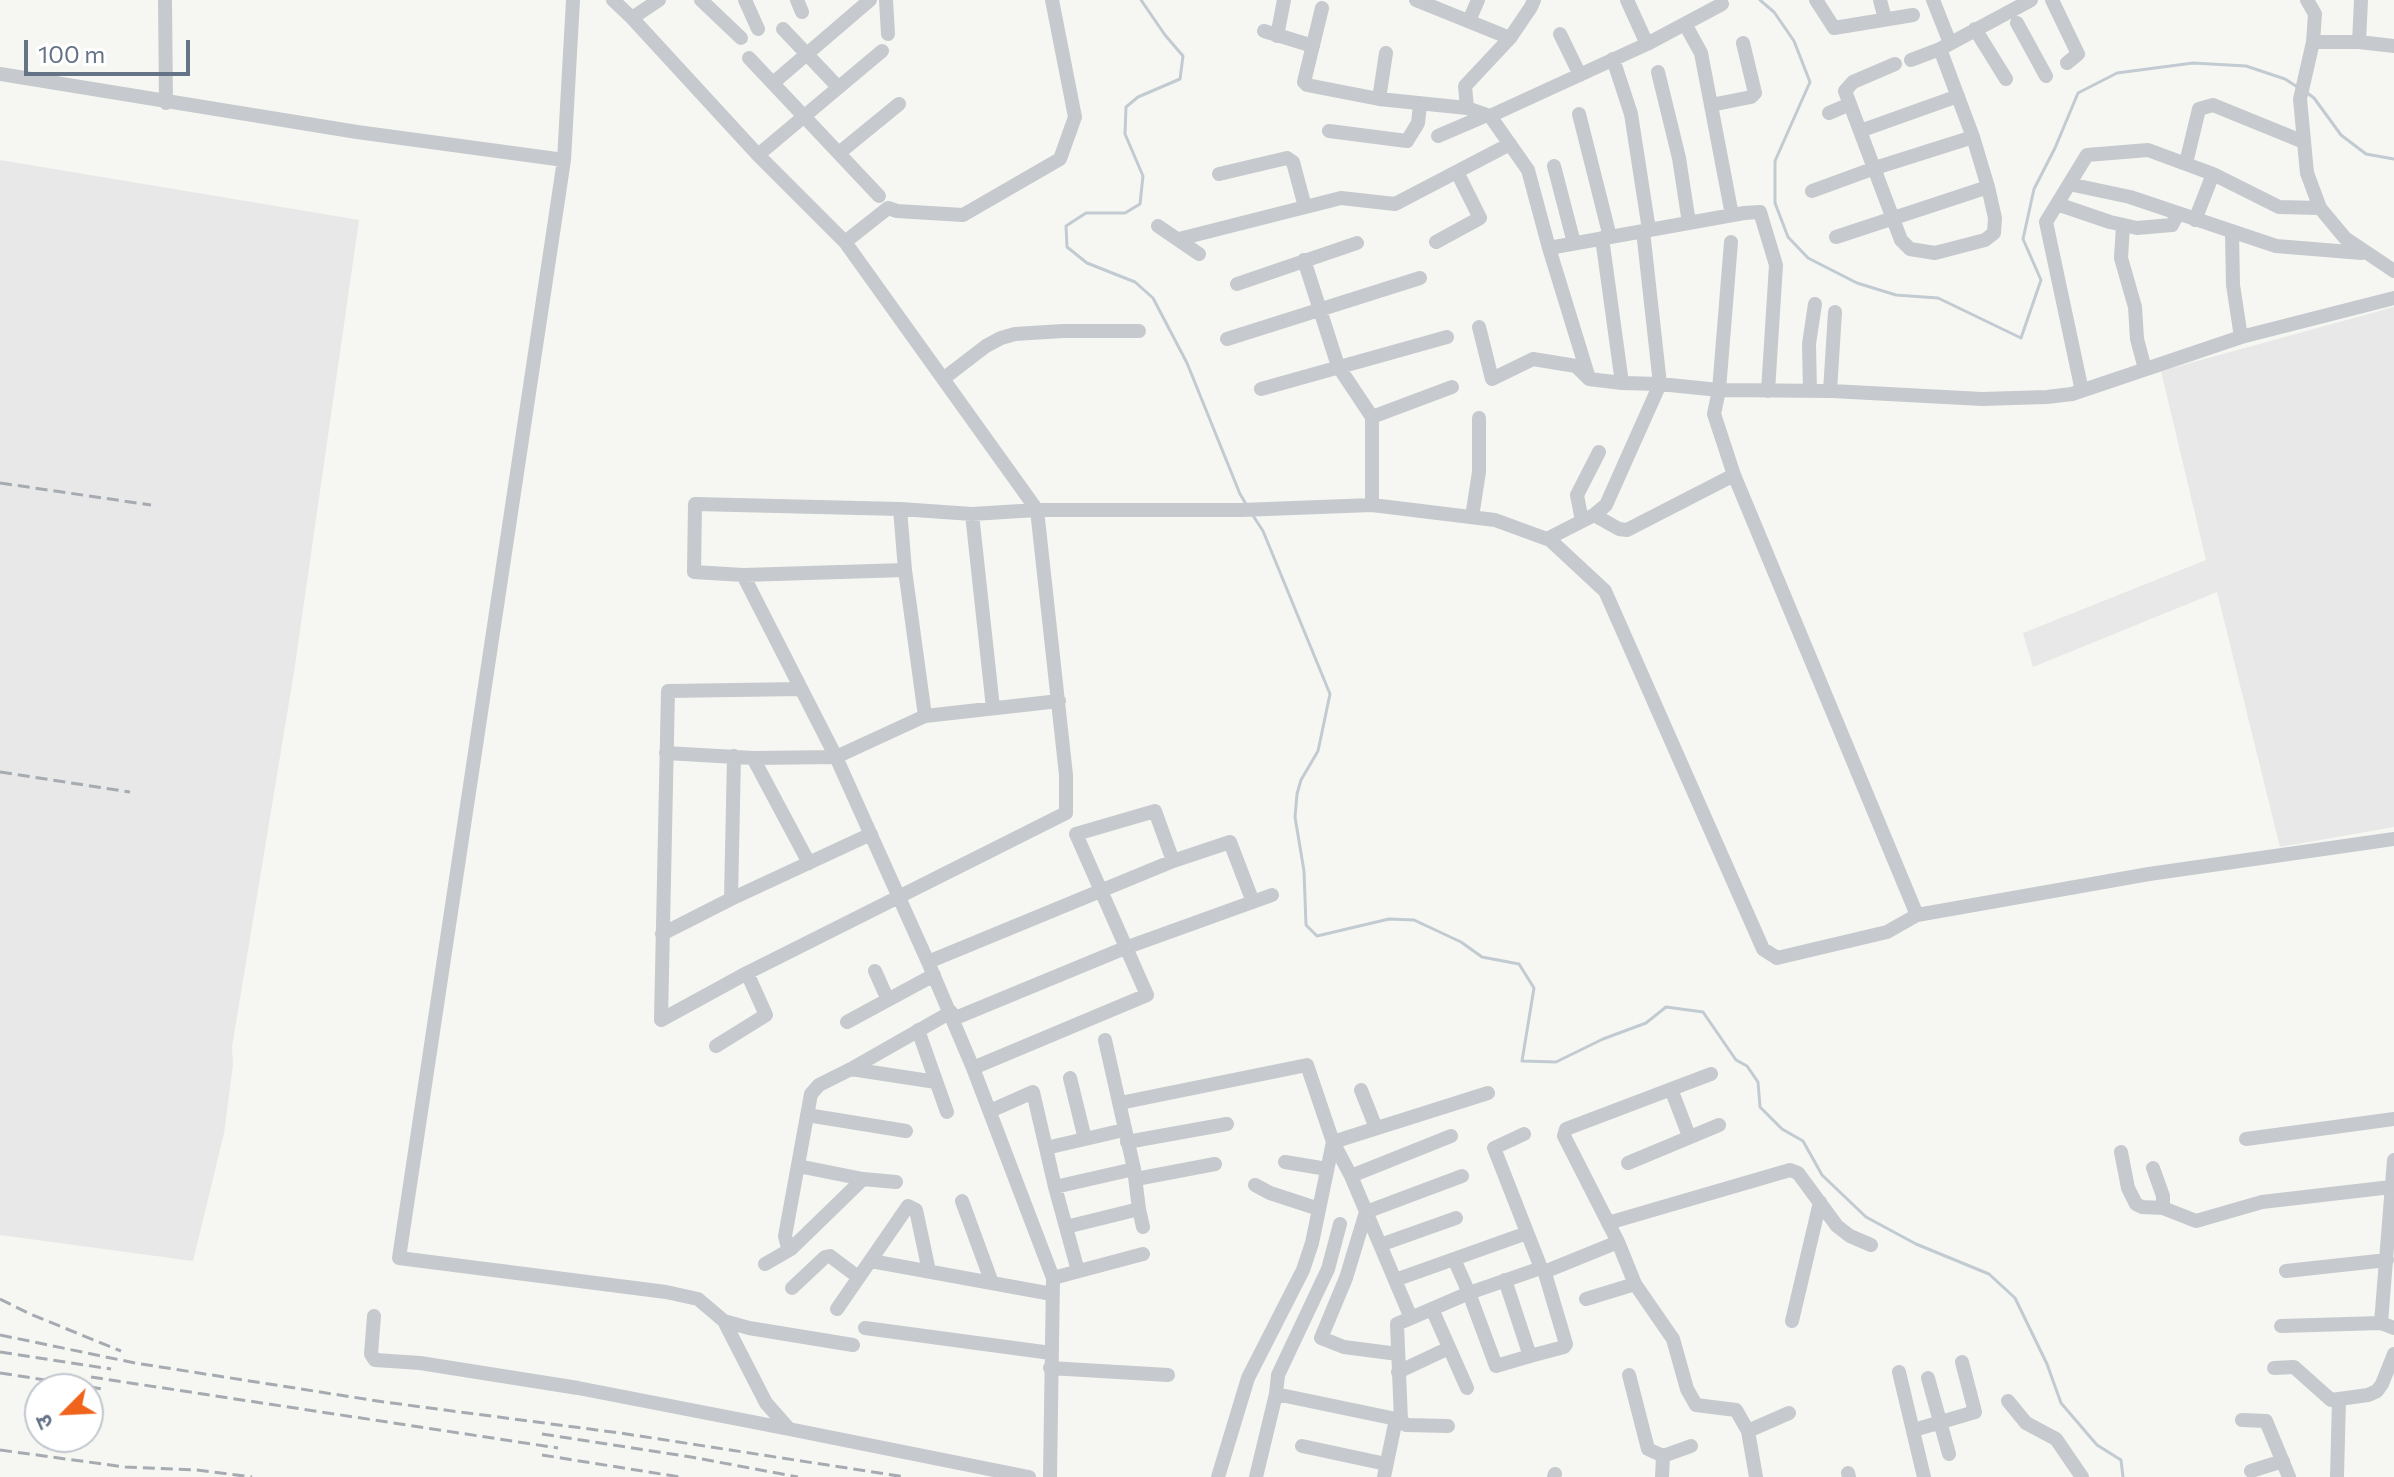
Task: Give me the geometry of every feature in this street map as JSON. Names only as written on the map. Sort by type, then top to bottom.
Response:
[{"type":"street","points":[[165,0],[166,103]]},
{"type":"street","points":[[573,0],[564,160],[399,1258],[698,1299],[724,1321],[766,1403],[789,1429]]},
{"type":"street","points":[[613,0],[758,155],[845,242],[1037,510],[1066,775],[1066,813],[900,899],[747,973],[661,1020],[668,691],[801,689]]},
{"type":"street","points":[[632,18],[659,0]]},
{"type":"street","points":[[701,0],[741,38]]},
{"type":"street","points":[[745,0],[758,29]]},
{"type":"street","points":[[773,83],[870,0]]},
{"type":"street","points":[[886,0],[888,34]]},
{"type":"street","points":[[845,242],[888,208],[963,215],[1060,159],[1075,117],[1052,0]]},
{"type":"street","points":[[1284,0],[1270,34],[1313,46]]},
{"type":"street","points":[[1416,0],[1432,3],[1510,38]]},
{"type":"street","points":[[1469,21],[1478,0]]},
{"type":"street","points":[[1467,108],[1465,86],[1510,38],[1534,0]]},
{"type":"street","points":[[1628,0],[1647,44]]},
{"type":"street","points":[[1816,0],[1834,28],[1913,15]]},
{"type":"street","points":[[1880,0],[1885,19]]},
{"type":"street","points":[[1895,64],[1848,86],[1845,91],[1901,240],[1910,249],[1935,253],[1985,240],[1994,233],[1995,218],[1933,0]]},
{"type":"street","points":[[1911,60],[1945,46],[2031,0]]},
{"type":"street","points":[[2052,0],[2078,54],[2067,63]]},
{"type":"street","points":[[2307,0],[2315,14],[2313,42],[2300,99],[2307,173],[2320,208],[2345,238],[2394,271]]},
{"type":"street","points":[[2359,42],[2361,0]]},
{"type":"street","points":[[1438,136],[1647,44],[1722,4]]},
{"type":"street","points":[[1322,8],[1304,82],[1307,85],[1420,105],[1467,108],[1488,116],[1510,144],[1528,170],[1589,379]]},
{"type":"street","points":[[2005,12],[2010,25],[2023,21],[2046,76]]},
{"type":"street","points":[[1685,24],[1701,53],[1732,215]]},
{"type":"street","points":[[783,29],[838,87]]},
{"type":"street","points":[[1975,29],[2006,79]]},
{"type":"street","points":[[1560,34],[1580,75]]},
{"type":"street","points":[[2313,42],[2394,46]]},
{"type":"street","points":[[1711,105],[1751,97],[1755,93],[1743,43]]},
{"type":"street","points":[[758,155],[882,51]]},
{"type":"street","points":[[1379,99],[1386,53]]},
{"type":"street","points":[[749,58],[879,196]]},
{"type":"street","points":[[1548,538],[1606,505],[1660,384],[1646,230],[1631,114],[1613,59]]},
{"type":"street","points":[[1658,72],[1679,158],[1689,223]]},
{"type":"street","points":[[0,74],[166,103],[564,160]]},
{"type":"street","points":[[1860,131],[1958,96]]},
{"type":"street","points":[[839,153],[899,104]]},
{"type":"street","points":[[1829,113],[1850,104]]},
{"type":"street","points":[[1329,131],[1407,141],[1418,123],[1420,105]]},
{"type":"street","points":[[2186,163],[2199,109],[2213,105],[2304,142]]},
{"type":"street","points":[[1579,114],[1606,237],[1622,383]]},
{"type":"street","points":[[1812,191],[1973,137]]},
{"type":"street","points":[[1179,239],[1341,198],[1395,204],[1510,144]]},
{"type":"street","points":[[2082,391],[2046,222],[2087,155],[2148,150],[2213,174],[2279,207],[2320,208]]},
{"type":"street","points":[[1219,174],[1287,158],[1293,162],[1305,207]]},
{"type":"street","points":[[1554,166],[1574,243]]},
{"type":"street","points":[[1436,242],[1480,218],[1457,172]]},
{"type":"street","points":[[2195,220],[2213,174]]},
{"type":"street","points":[[2069,184],[2130,197],[2276,246],[2367,253]]},
{"type":"street","points":[[1836,237],[1988,187]]},
{"type":"street","points":[[2057,204],[2123,225],[2146,228],[2169,226],[2178,213]]},
{"type":"street","points":[[1549,248],[1760,212],[1775,258],[1768,391]]},
{"type":"street","points":[[2123,225],[2121,258],[2135,307],[2137,339],[2145,369]]},
{"type":"street","points":[[1158,226],[1199,254]]},
{"type":"street","points":[[2232,232],[2233,285],[2241,337]]},
{"type":"street","points":[[1731,242],[1719,390],[1714,414],[1734,475],[1917,915]]},
{"type":"street","points":[[1237,284],[1357,243]]},
{"type":"street","points":[[1304,260],[1338,366],[1372,417],[1372,505]]},
{"type":"street","points":[[1227,339],[1420,278]]},
{"type":"street","points":[[1479,327],[1492,379],[1533,359],[1576,366],[1589,379],[1622,383],[1719,390],[1830,391],[1982,399],[2047,397],[2082,391],[2241,337],[2394,298]]},
{"type":"street","points":[[1810,391],[1809,344],[1815,304]]},
{"type":"street","points":[[1830,391],[1835,312]]},
{"type":"street","points":[[943,379],[986,346],[1015,334],[1139,331]]},
{"type":"street","points":[[1261,389],[1447,337]]},
{"type":"street","points":[[1372,417],[1452,387]]},
{"type":"street","points":[[1472,517],[1479,472],[1479,418]]},
{"type":"street","points":[[1599,452],[1577,495],[1588,518],[1619,529],[1627,530],[1734,475]]},
{"type":"street","points":[[905,570],[743,575],[694,572],[695,504],[972,514],[1037,510],[1241,510],[1372,505],[1495,520],[1548,538],[1605,591],[1763,949],[1777,958],[1887,932],[1917,915],[2149,874],[2394,839]]},
{"type":"street","points":[[900,509],[925,716]]},
{"type":"street","points":[[972,514],[993,708]]},
{"type":"street","points":[[743,575],[836,757],[952,1016],[1053,1278],[1050,1477]]},
{"type":"street","points":[[666,753],[753,758],[836,757],[925,716],[1059,701]]},
{"type":"street","points":[[731,899],[734,756]]},
{"type":"street","points":[[753,758],[809,863]]},
{"type":"street","points":[[973,1068],[1147,995],[1076,834],[1155,811],[1173,861]]},
{"type":"street","points":[[662,934],[871,834]]},
{"type":"street","points":[[847,1022],[888,1000],[931,969],[1101,890],[1230,842],[1253,902]]},
{"type":"street","points":[[791,1249],[785,1236],[811,1094],[819,1085],[918,1030],[1125,948],[1272,895]]},
{"type":"street","points":[[875,971],[888,1000]]},
{"type":"street","points":[[716,1046],[766,1015],[747,973]]},
{"type":"street","points":[[918,1030],[947,1112]]},
{"type":"street","points":[[1105,1040],[1135,1174],[1143,1227]]},
{"type":"street","points":[[1120,1103],[1307,1065],[1333,1142],[1351,1176],[1411,1318]]},
{"type":"street","points":[[851,1069],[936,1082]]},
{"type":"street","points":[[1711,1074],[1566,1129],[1564,1136],[1618,1242],[1635,1284],[1673,1339],[1687,1389],[1696,1405],[1736,1410],[1748,1431],[1756,1477]]},
{"type":"street","points":[[1070,1078],[1085,1139]]},
{"type":"street","points":[[1671,1089],[1689,1136]]},
{"type":"street","points":[[1361,1090],[1376,1128]]},
{"type":"street","points":[[990,1111],[1033,1092],[1078,1271]]},
{"type":"street","points":[[1333,1142],[1488,1093]]},
{"type":"street","points":[[807,1115],[906,1131]]},
{"type":"street","points":[[2246,1139],[2394,1119]]},
{"type":"street","points":[[1046,1148],[1085,1139],[1227,1124]]},
{"type":"street","points":[[1628,1163],[1719,1125]]},
{"type":"street","points":[[1454,1259],[1496,1366],[1564,1347],[1566,1344],[1543,1269],[1494,1148],[1524,1134]]},
{"type":"street","points":[[1351,1176],[1451,1136]]},
{"type":"street","points":[[1218,1477],[1248,1378],[1303,1270],[1312,1243],[1333,1142]]},
{"type":"street","points":[[2121,1152],[2128,1188],[2136,1204],[2163,1208],[2196,1221],[2262,1202],[2391,1187]]},
{"type":"street","points":[[2281,1326],[2388,1325],[2387,1260],[2394,1160]]},
{"type":"street","points":[[1285,1162],[1327,1169]]},
{"type":"street","points":[[1055,1187],[1215,1164]]},
{"type":"street","points":[[798,1166],[896,1182]]},
{"type":"street","points":[[2153,1168],[2163,1196],[2163,1208]]},
{"type":"street","points":[[1608,1223],[1790,1170],[1798,1173],[1837,1226],[1871,1245]]},
{"type":"street","points":[[1366,1212],[1462,1176]]},
{"type":"street","points":[[765,1264],[791,1249],[863,1179]]},
{"type":"street","points":[[1255,1185],[1319,1209]]},
{"type":"street","points":[[962,1201],[992,1283]]},
{"type":"street","points":[[1792,1321],[1820,1202]]},
{"type":"street","points":[[837,1309],[906,1208],[912,1206],[916,1210],[929,1271]]},
{"type":"street","points":[[1066,1227],[1139,1209]]},
{"type":"street","points":[[1366,1212],[1346,1278],[1321,1339],[1344,1347],[1398,1354]]},
{"type":"street","points":[[1380,1245],[1456,1218]]},
{"type":"street","points":[[1256,1477],[1278,1375],[1328,1269],[1340,1224]]},
{"type":"street","points":[[1395,1280],[1527,1233]]},
{"type":"street","points":[[1302,1446],[1385,1471],[1398,1420],[1397,1324],[1469,1293],[1618,1242]]},
{"type":"street","points":[[1053,1278],[1143,1254]]},
{"type":"street","points":[[792,1288],[825,1257],[830,1256],[858,1277]]},
{"type":"street","points":[[2286,1271],[2387,1260]]},
{"type":"street","points":[[871,1261],[1052,1294]]},
{"type":"street","points":[[1505,1280],[1530,1356]]},
{"type":"street","points":[[1586,1299],[1635,1284]]},
{"type":"street","points":[[1432,1309],[1467,1388]]},
{"type":"street","points":[[374,1316],[371,1354],[375,1360],[420,1363],[578,1388],[1029,1477]]},
{"type":"street","points":[[724,1321],[853,1345]]},
{"type":"street","points":[[865,1328],[1051,1360],[1168,1375]]},
{"type":"street","points":[[1398,1372],[1449,1348]]},
{"type":"street","points":[[2274,1368],[2294,1367],[2331,1400],[2377,1391],[2394,1354]]},
{"type":"street","points":[[1914,1430],[1975,1412],[1962,1362]]},
{"type":"street","points":[[1899,1372],[1924,1477]]},
{"type":"street","points":[[1629,1375],[1648,1449],[1663,1456],[1691,1446]]},
{"type":"street","points":[[1928,1378],[1949,1454]]},
{"type":"street","points":[[1276,1394],[1398,1420],[1406,1425],[1448,1426]]},
{"type":"street","points":[[2337,1477],[2339,1399]]},
{"type":"street","points":[[2008,1401],[2026,1423],[2056,1439],[2082,1477]]},
{"type":"street","points":[[1748,1431],[1789,1413]]},
{"type":"street","points":[[2242,1420],[2266,1421],[2289,1477]]},
{"type":"street","points":[[1662,1477],[1663,1456]]},
{"type":"street","points":[[2251,1471],[2283,1461]]},
{"type":"shaded area","points":[[0,160],[359,220],[294,672],[232,1047],[233,1065],[224,1133],[193,1261],[0,1235]]},
{"type":"shaded area","points":[[2394,307],[2394,827],[2280,847],[2217,592],[2033,667],[2023,633],[2206,560],[2161,371]]},
{"type":"waterway","points":[[1141,0],[1183,56],[1180,79],[1138,97],[1126,107],[1125,134],[1143,176],[1140,204],[1125,213],[1086,213],[1066,226],[1067,247],[1087,263],[1135,282],[1153,298],[1187,363],[1246,504]]},
{"type":"waterway","points":[[1760,0],[1774,12],[1794,41],[1810,82],[1775,161],[1775,203],[1788,237],[1808,258],[1857,283],[1896,295],[1938,298],[2021,338],[2041,280],[2023,239],[2034,189],[2078,93],[2117,73],[2193,63],[2246,66],[2285,79],[2299,88]]},
{"type":"waterway","points":[[2306,92],[2314,98],[2341,135],[2366,154],[2394,159]]},
{"type":"waterway","points":[[1252,514],[1263,531],[1330,694],[1318,751],[1301,780],[1297,794],[1295,817],[1304,871],[1306,925],[1317,936],[1389,919],[1414,920],[1461,942],[1482,957],[1519,964],[1534,988],[1522,1061],[1556,1062],[1603,1039],[1646,1023],[1666,1007],[1703,1012],[1736,1060],[1747,1066],[1758,1082],[1760,1107],[1782,1129],[1803,1141],[1822,1175],[1866,1217],[1916,1244],[1989,1274],[2015,1298],[2047,1364],[2061,1403],[2097,1445],[2121,1460],[2123,1477]]},
{"type":"railway","points":[[0,483],[151,505]]},
{"type":"railway","points":[[0,772],[130,792]]},
{"type":"railway","points":[[0,1299],[121,1351]]},
{"type":"railway","points":[[0,1335],[135,1363],[905,1477]]},
{"type":"railway","points":[[0,1352],[111,1369]]},
{"type":"railway","points":[[0,1373],[24,1377]]},
{"type":"railway","points":[[104,1379],[558,1448]]},
{"type":"railway","points":[[542,1434],[798,1477]]},
{"type":"railway","points":[[0,1450],[125,1467],[197,1470],[252,1477]]},
{"type":"railway","points":[[542,1455],[680,1477]]}]
